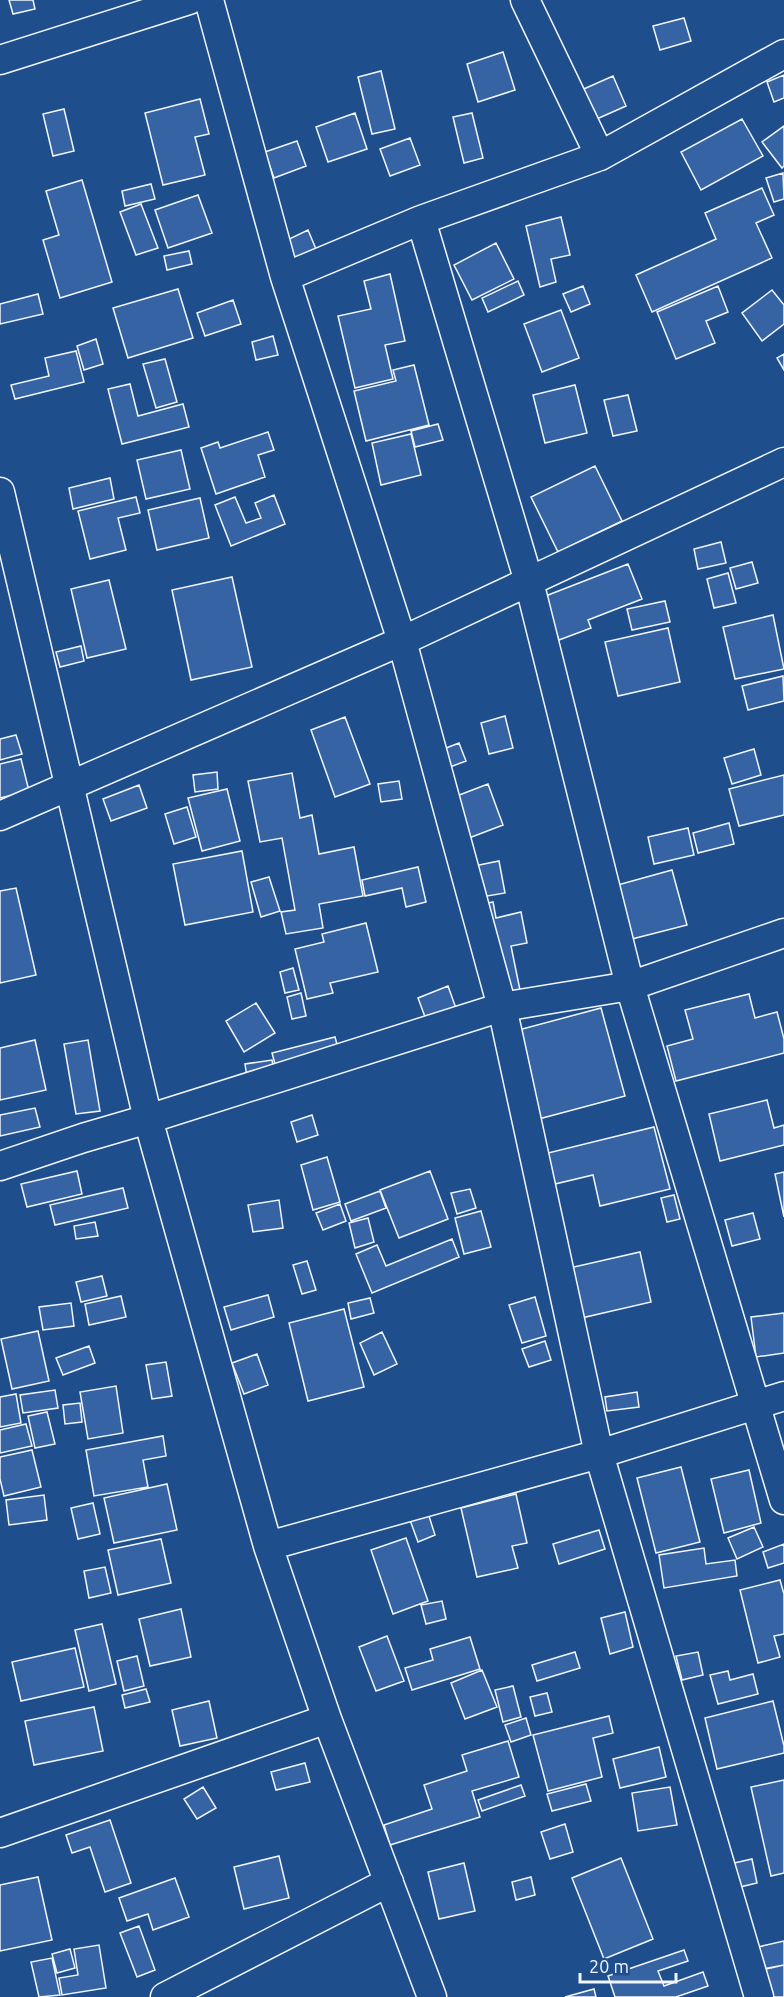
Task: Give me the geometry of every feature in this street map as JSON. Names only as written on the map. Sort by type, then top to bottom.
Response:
[{"type":"street","points":[[0,60],[189,0]]},
{"type":"street","points":[[209,0],[285,277],[402,641],[502,1007],[599,1454],[759,1997]]},
{"type":"street","points":[[525,0],[600,156]]},
{"type":"street","points":[[285,277],[421,220],[600,156],[784,54]]},
{"type":"street","points":[[421,220],[529,582],[630,986],[784,1500]]},
{"type":"street","points":[[0,816],[402,641],[784,462]]},
{"type":"street","points":[[0,492],[148,1119],[268,1546],[327,1719],[432,1997]]},
{"type":"street","points":[[0,1166],[502,1007],[630,986],[784,933]]},
{"type":"street","points":[[268,1546],[599,1454],[784,1396]]},
{"type":"street","points":[[0,1833],[327,1719]]},
{"type":"street","points":[[165,1997],[389,1882]]},
{"type":"building","points":[[9,0],[33,0],[35,9],[13,14]]},
{"type":"building","points":[[684,18],[691,41],[660,50],[653,26]]},
{"type":"building","points":[[503,52],[515,90],[478,102],[467,64]]},
{"type":"building","points":[[381,71],[395,129],[372,134],[358,77]]},
{"type":"building","points":[[784,75],[784,98],[774,102],[767,82]]},
{"type":"building","points":[[613,76],[626,106],[581,126],[568,96]]},
{"type":"building","points":[[200,99],[209,134],[195,137],[205,175],[163,185],[145,113]]},
{"type":"building","points":[[64,109],[74,151],[53,156],[43,114]]},
{"type":"building","points":[[355,113],[367,149],[328,162],[316,127]]},
{"type":"building","points":[[472,113],[483,158],[464,163],[453,117]]},
{"type":"building","points":[[742,119],[763,156],[701,190],[681,152]]},
{"type":"building","points":[[784,126],[784,166],[782,168],[762,142]]},
{"type":"building","points":[[410,138],[420,165],[390,176],[380,149]]},
{"type":"building","points":[[297,141],[306,166],[274,178],[265,152]]},
{"type":"building","points":[[783,173],[784,199],[774,202],[766,178]]},
{"type":"building","points":[[82,180],[112,282],[60,298],[43,240],[59,235],[46,191]]},
{"type":"building","points":[[151,184],[155,199],[125,206],[122,191]]},
{"type":"building","points":[[762,188],[774,215],[756,223],[772,258],[652,312],[636,275],[716,239],[705,213]]},
{"type":"building","points":[[198,195],[212,233],[168,248],[155,210]]},
{"type":"building","points":[[141,204],[158,248],[136,255],[120,212]]},
{"type":"building","points":[[561,217],[570,255],[551,259],[556,282],[540,287],[526,226]]},
{"type":"building","points":[[308,230],[316,249],[293,259],[285,241]]},
{"type":"building","points":[[496,243],[514,279],[472,300],[454,265]]},
{"type":"building","points":[[189,251],[192,264],[167,270],[164,256]]},
{"type":"building","points":[[390,274],[405,341],[385,345],[393,379],[355,388],[338,316],[371,309],[364,281]]},
{"type":"building","points":[[518,281],[524,295],[488,312],[482,298]]},
{"type":"building","points":[[583,286],[590,304],[571,312],[563,294]]},
{"type":"building","points":[[718,286],[728,312],[706,321],[715,343],[676,359],[657,312]]},
{"type":"building","points":[[178,289],[193,338],[128,358],[113,308]]},
{"type":"building","points":[[772,290],[784,305],[784,324],[762,341],[742,313]]},
{"type":"building","points":[[38,294],[43,314],[0,324],[0,304]]},
{"type":"building","points":[[233,300],[241,324],[205,336],[197,313]]},
{"type":"building","points":[[561,310],[579,358],[542,372],[524,324]]},
{"type":"building","points":[[273,336],[278,355],[256,360],[252,342]]},
{"type":"building","points":[[96,339],[103,364],[84,370],[77,346]]},
{"type":"building","points":[[76,351],[84,382],[15,399],[11,385],[49,376],[45,358]]},
{"type":"building","points":[[784,354],[784,370],[777,358]]},
{"type":"building","points":[[165,359],[177,402],[156,408],[143,364]]},
{"type":"building","points":[[414,365],[429,425],[366,441],[354,391],[396,381],[393,370]]},
{"type":"building","points":[[130,384],[138,416],[183,404],[189,427],[122,444],[108,389]]},
{"type":"building","points":[[575,385],[587,433],[545,443],[533,395]]},
{"type":"building","points":[[628,395],[637,431],[613,436],[604,400]]},
{"type":"building","points":[[438,424],[443,440],[415,447],[411,431]]},
{"type":"building","points":[[268,432],[274,450],[258,455],[265,477],[216,494],[201,448],[218,442],[220,448]]},
{"type":"building","points":[[411,434],[421,475],[381,485],[372,443]]},
{"type":"building","points":[[181,450],[190,489],[146,499],[137,460]]},
{"type":"building","points":[[595,466],[622,521],[558,552],[531,497]]},
{"type":"building","points":[[110,478],[114,499],[73,509],[69,488]]},
{"type":"building","points":[[274,495],[285,524],[231,546],[215,505],[235,497],[246,523],[261,518],[255,503]]},
{"type":"building","points":[[136,497],[140,513],[118,518],[126,550],[90,559],[78,511]]},
{"type":"building","points":[[200,498],[209,538],[157,550],[148,510]]},
{"type":"building","points":[[721,542],[726,563],[698,569],[694,549]]},
{"type":"building","points":[[752,562],[758,583],[736,589],[730,568]]},
{"type":"building","points":[[628,564],[642,599],[588,620],[591,628],[559,640],[543,597]]},
{"type":"building","points":[[728,573],[736,603],[714,608],[707,579]]},
{"type":"building","points":[[232,577],[252,667],[191,680],[172,590]]},
{"type":"building","points":[[109,580],[126,649],[87,658],[71,589]]},
{"type":"building","points":[[665,601],[670,622],[632,630],[627,609]]},
{"type":"building","points":[[773,615],[784,669],[735,679],[723,627]]},
{"type":"building","points":[[668,628],[680,682],[618,696],[605,642]]},
{"type":"building","points":[[81,646],[84,661],[60,667],[56,652]]},
{"type":"building","points":[[783,676],[784,701],[748,710],[742,686]]},
{"type":"building","points":[[505,716],[513,748],[489,754],[481,723]]},
{"type":"building","points":[[345,717],[370,784],[335,797],[311,730]]},
{"type":"building","points":[[16,735],[22,754],[0,760],[0,739]]},
{"type":"building","points":[[459,743],[466,761],[442,770],[436,752]]},
{"type":"building","points":[[754,749],[761,775],[732,784],[724,758]]},
{"type":"building","points":[[21,759],[29,791],[0,798],[0,764]]},
{"type":"building","points":[[217,772],[218,789],[195,792],[193,775]]},
{"type":"building","points":[[292,773],[300,818],[312,815],[319,854],[354,847],[363,896],[319,904],[323,928],[286,934],[281,912],[295,910],[282,838],[260,842],[248,781]]},
{"type":"building","points":[[784,775],[784,815],[739,826],[729,789]]},
{"type":"building","points":[[399,781],[402,799],[381,802],[378,784]]},
{"type":"building","points":[[488,784],[503,825],[469,838],[454,797]]},
{"type":"building","points":[[139,785],[147,808],[111,821],[103,799]]},
{"type":"building","points":[[227,789],[240,841],[202,851],[188,798]]},
{"type":"building","points":[[187,807],[196,837],[174,844],[165,814]]},
{"type":"building","points":[[729,823],[734,844],[698,853],[693,833]]},
{"type":"building","points":[[688,828],[694,855],[654,864],[648,837]]},
{"type":"building","points":[[242,851],[253,912],[185,925],[173,864]]},
{"type":"building","points":[[499,861],[505,893],[470,899],[464,868]]},
{"type":"building","points":[[418,867],[426,902],[406,907],[402,888],[365,896],[362,880]]},
{"type":"building","points":[[672,870],[687,925],[628,940],[614,886]]},
{"type":"building","points":[[269,877],[280,911],[261,917],[251,882]]},
{"type":"building","points":[[16,888],[36,975],[0,983],[0,891]]},
{"type":"building","points":[[493,902],[496,918],[521,912],[527,943],[511,946],[521,995],[489,1002],[469,907]]},
{"type":"building","points":[[366,923],[378,972],[330,983],[333,993],[307,999],[295,949],[324,942],[322,934]]},
{"type":"building","points":[[293,968],[299,990],[285,993],[280,972]]},
{"type":"building","points":[[448,986],[458,1014],[428,1025],[418,998]]},
{"type":"building","points":[[301,993],[306,1016],[292,1019],[287,997]]},
{"type":"building","points":[[749,994],[755,1018],[777,1012],[784,1039],[784,1053],[676,1081],[667,1046],[693,1039],[685,1010]]},
{"type":"building","points":[[256,1003],[275,1033],[244,1052],[226,1021]]},
{"type":"building","points":[[601,1008],[625,1096],[535,1120],[511,1032]]},
{"type":"building","points":[[335,1037],[341,1059],[278,1075],[272,1053]]},
{"type":"building","points":[[35,1040],[46,1090],[0,1100],[0,1048]]},
{"type":"building","points":[[88,1040],[100,1111],[76,1114],[64,1044]]},
{"type":"building","points":[[272,1060],[276,1086],[249,1090],[245,1064]]},
{"type":"building","points":[[767,1100],[774,1128],[784,1125],[784,1145],[720,1161],[709,1114]]},
{"type":"building","points":[[35,1108],[40,1127],[0,1136],[0,1115]]},
{"type":"building","points":[[312,1115],[318,1135],[297,1142],[291,1122]]},
{"type":"building","points":[[654,1127],[670,1189],[600,1206],[593,1175],[555,1184],[548,1153]]},
{"type":"building","points":[[327,1157],[340,1202],[313,1210],[301,1165]]},
{"type":"building","points":[[77,1171],[82,1194],[27,1207],[21,1184]]},
{"type":"building","points":[[430,1171],[448,1219],[399,1238],[380,1190]]},
{"type":"building","points":[[784,1172],[784,1217],[775,1174]]},
{"type":"building","points":[[123,1188],[128,1208],[55,1225],[50,1205]]},
{"type":"building","points":[[470,1189],[476,1208],[457,1214],[451,1193]]},
{"type":"building","points":[[380,1191],[386,1208],[351,1221],[345,1204]]},
{"type":"building","points":[[674,1195],[680,1219],[667,1222],[661,1198]]},
{"type":"building","points":[[279,1200],[283,1228],[253,1232],[248,1205]]},
{"type":"building","points":[[340,1204],[346,1221],[323,1230],[316,1213]]},
{"type":"building","points":[[481,1211],[491,1247],[464,1254],[455,1218]]},
{"type":"building","points":[[753,1213],[760,1239],[732,1246],[725,1220]]},
{"type":"building","points":[[368,1218],[374,1242],[355,1248],[349,1223]]},
{"type":"building","points":[[95,1222],[98,1236],[76,1239],[74,1226]]},
{"type":"building","points":[[452,1239],[459,1257],[372,1293],[356,1254],[377,1245],[386,1266]]},
{"type":"building","points":[[640,1252],[651,1302],[577,1319],[565,1269]]},
{"type":"building","points":[[307,1261],[316,1290],[302,1294],[293,1265]]},
{"type":"building","points":[[102,1276],[107,1296],[81,1302],[76,1282]]},
{"type":"building","points":[[268,1295],[274,1317],[231,1330],[224,1307]]},
{"type":"building","points":[[121,1296],[126,1317],[89,1325],[85,1304]]},
{"type":"building","points":[[535,1297],[546,1336],[522,1343],[509,1305]]},
{"type":"building","points":[[370,1298],[374,1313],[351,1319],[348,1303]]},
{"type":"building","points":[[71,1303],[74,1326],[43,1330],[39,1307]]},
{"type":"building","points":[[344,1309],[364,1387],[308,1401],[289,1323]]},
{"type":"building","points":[[784,1313],[784,1353],[756,1357],[751,1317]]},
{"type":"building","points":[[38,1331],[49,1381],[12,1389],[1,1339]]},
{"type":"building","points":[[382,1332],[397,1364],[374,1375],[360,1343]]},
{"type":"building","points":[[545,1341],[551,1360],[529,1367],[522,1349]]},
{"type":"building","points":[[89,1346],[95,1363],[63,1375],[56,1358]]},
{"type":"building","points":[[257,1354],[268,1385],[244,1394],[232,1363]]},
{"type":"building","points":[[166,1362],[172,1396],[152,1399],[146,1365]]},
{"type":"building","points":[[116,1386],[123,1433],[88,1439],[80,1392]]},
{"type":"building","points":[[55,1390],[58,1408],[23,1413],[20,1395]]},
{"type":"building","points":[[637,1392],[639,1407],[607,1411],[605,1397]]},
{"type":"building","points":[[16,1394],[21,1423],[0,1427],[0,1397]]},
{"type":"building","points":[[80,1403],[82,1422],[65,1424],[63,1405]]},
{"type":"building","points":[[47,1412],[55,1444],[35,1448],[28,1416]]},
{"type":"building","points":[[26,1424],[32,1446],[0,1453],[0,1430]]},
{"type":"building","points":[[163,1436],[166,1456],[143,1460],[148,1487],[94,1496],[86,1450]]},
{"type":"building","points":[[32,1450],[41,1487],[4,1496],[0,1479],[0,1457]]},
{"type":"building","points":[[681,1467],[700,1542],[656,1553],[637,1478]]},
{"type":"building","points":[[749,1470],[761,1523],[724,1533],[711,1479]]},
{"type":"building","points":[[167,1484],[177,1530],[114,1543],[104,1498]]},
{"type":"building","points":[[516,1494],[527,1543],[512,1546],[518,1568],[477,1577],[461,1508]]},
{"type":"building","points":[[44,1495],[47,1520],[9,1525],[6,1500]]},
{"type":"building","points":[[93,1503],[100,1534],[78,1539],[71,1508]]},
{"type":"building","points":[[428,1513],[435,1535],[418,1542],[410,1520]]},
{"type":"building","points":[[754,1527],[763,1547],[737,1559],[728,1538]]},
{"type":"building","points":[[599,1530],[605,1549],[559,1564],[553,1544]]},
{"type":"building","points":[[406,1538],[428,1601],[393,1614],[371,1550]]},
{"type":"building","points":[[161,1539],[171,1583],[118,1595],[108,1550]]},
{"type":"building","points":[[784,1544],[784,1563],[768,1568],[763,1552]]},
{"type":"building","points":[[704,1548],[706,1564],[735,1560],[737,1576],[664,1588],[659,1555]]},
{"type":"building","points":[[105,1567],[111,1593],[89,1598],[84,1571]]},
{"type":"building","points":[[780,1580],[784,1594],[784,1634],[774,1636],[780,1657],[758,1663],[740,1590]]},
{"type":"building","points":[[442,1601],[446,1619],[426,1624],[421,1605]]},
{"type":"building","points":[[181,1609],[191,1657],[150,1666],[139,1619]]},
{"type":"building","points":[[625,1612],[633,1647],[610,1654],[601,1618]]},
{"type":"building","points":[[102,1624],[116,1684],[89,1691],[75,1630]]},
{"type":"building","points":[[387,1636],[404,1681],[376,1691],[359,1647]]},
{"type":"building","points":[[470,1637],[480,1669],[412,1690],[405,1668],[433,1660],[430,1649]]},
{"type":"building","points":[[75,1648],[84,1687],[21,1701],[12,1662]]},
{"type":"building","points":[[575,1652],[580,1668],[537,1681],[532,1665]]},
{"type":"building","points":[[698,1652],[703,1675],[682,1680],[676,1656]]},
{"type":"building","points":[[137,1656],[144,1686],[124,1691],[117,1661]]},
{"type":"building","points":[[482,1670],[497,1707],[465,1719],[451,1683]]},
{"type":"building","points":[[728,1671],[730,1680],[753,1674],[758,1694],[718,1704],[710,1675]]},
{"type":"building","points":[[513,1686],[521,1717],[503,1722],[495,1690]]},
{"type":"building","points":[[146,1689],[150,1702],[125,1708],[122,1695]]},
{"type":"building","points":[[547,1693],[552,1712],[535,1716],[530,1697]]},
{"type":"building","points":[[209,1701],[217,1738],[180,1746],[172,1710]]},
{"type":"building","points":[[773,1701],[784,1753],[717,1769],[705,1718]]},
{"type":"building","points":[[94,1707],[103,1751],[34,1765],[25,1721]]},
{"type":"building","points":[[609,1716],[613,1733],[593,1738],[602,1777],[548,1791],[533,1735]]},
{"type":"building","points":[[526,1718],[531,1735],[511,1742],[505,1725]]},
{"type":"building","points":[[508,1741],[519,1777],[472,1791],[480,1817],[390,1845],[384,1825],[432,1809],[424,1785],[467,1771],[462,1755]]},
{"type":"building","points":[[659,1747],[666,1777],[620,1788],[613,1759]]},
{"type":"building","points":[[305,1763],[310,1782],[276,1790],[271,1772]]},
{"type":"building","points":[[784,1780],[784,1873],[771,1876],[751,1787]]},
{"type":"building","points":[[586,1784],[591,1801],[552,1811],[547,1794]]},
{"type":"building","points":[[521,1785],[525,1796],[482,1811],[478,1800]]},
{"type":"building","points":[[203,1787],[216,1808],[197,1819],[184,1799]]},
{"type":"building","points":[[670,1787],[677,1825],[638,1831],[632,1793]]},
{"type":"building","points":[[110,1820],[131,1883],[105,1892],[90,1847],[72,1853],[66,1835]]},
{"type":"building","points":[[565,1824],[573,1852],[550,1859],[541,1832]]},
{"type":"building","points":[[279,1856],[289,1898],[244,1909],[234,1867]]},
{"type":"building","points":[[621,1858],[653,1939],[604,1959],[572,1878]]},
{"type":"building","points":[[752,1859],[757,1883],[740,1887],[734,1863]]},
{"type":"building","points":[[464,1863],[475,1911],[439,1919],[428,1872]]},
{"type":"building","points":[[38,1877],[52,1940],[0,1951],[0,1885]]},
{"type":"building","points":[[531,1877],[535,1895],[516,1900],[512,1882]]},
{"type":"building","points":[[175,1878],[189,1917],[153,1930],[148,1914],[127,1921],[119,1898]]},
{"type":"building","points":[[139,1926],[155,1970],[137,1977],[120,1933]]},
{"type":"building","points":[[784,1941],[784,1965],[763,1969],[758,1947]]},
{"type":"building","points":[[99,1945],[106,1988],[62,1995],[59,1978],[78,1975],[74,1949]]},
{"type":"building","points":[[70,1949],[75,1968],[57,1973],[52,1954]]},
{"type":"building","points":[[684,1950],[688,1961],[658,1971],[664,1986],[703,1972],[708,1986],[676,1997],[615,1997],[608,1976]]},
{"type":"building","points":[[52,1958],[60,1995],[39,1997],[31,1962]]},
{"type":"building","points":[[784,1965],[784,1997],[768,1997],[762,1970]]},
{"type":"building","points":[[594,1989],[596,1997],[565,1997]]}]
